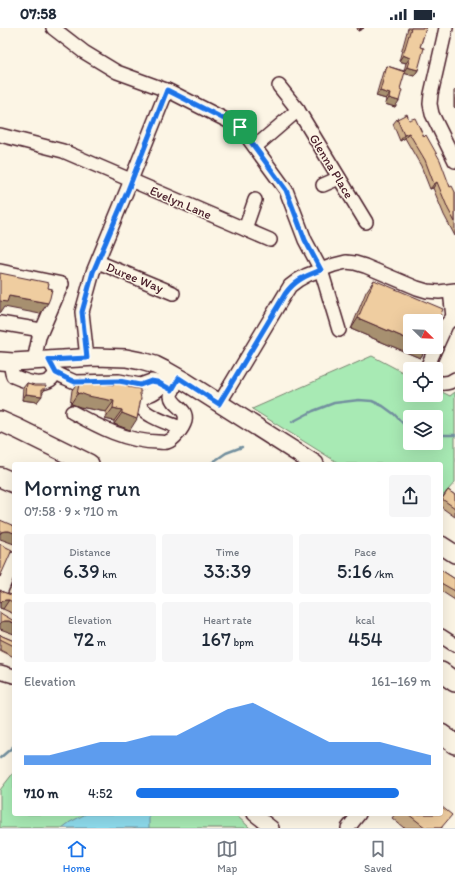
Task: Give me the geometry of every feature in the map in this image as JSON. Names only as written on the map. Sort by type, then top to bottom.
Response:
[{"type":"highway","points":[[0,421],[85,462]]},
{"type":"highway","points":[[0,476],[12,482]]},
{"type":"highway","points":[[443,673],[455,682]]},
{"type":"highway","points":[[443,735],[455,744]]},
{"type":"main road","points":[[5,362],[46,365],[87,358],[135,359],[155,366],[172,384],[219,404],[312,462]]},
{"type":"main road","points":[[443,545],[455,554]]},
{"type":"street","points":[[53,28],[84,52],[117,72],[167,90],[240,127],[286,190],[305,240],[321,270],[339,330]]},
{"type":"street","points":[[448,35],[430,104],[432,114],[455,161]]},
{"type":"street","name":"Glenna Place","points":[[279,86],[298,110],[366,222]]},
{"type":"street","points":[[87,358],[82,312],[93,272],[167,90]]},
{"type":"street","points":[[255,147],[298,110]]},
{"type":"street","name":"Evelyn Lane","points":[[0,135],[63,151],[270,240]]},
{"type":"street","points":[[322,185],[339,178]]},
{"type":"street","points":[[244,229],[255,200]]},
{"type":"street","name":"Duree Way","points":[[98,262],[172,293]]},
{"type":"street","points":[[219,404],[290,286],[307,275],[334,265],[346,262],[365,266],[417,288],[428,291],[439,292],[453,290],[454,319],[446,325],[443,332]]},
{"type":"street","points":[[0,271],[62,284],[39,337],[46,365],[52,379],[45,383],[30,382],[13,376],[5,362]]},
{"type":"street","points":[[0,323],[42,330]]},
{"type":"street","points":[[46,365],[75,382],[119,381],[140,385],[151,381],[172,384]]},
{"type":"street","points":[[443,384],[451,382],[455,379]]},
{"type":"street","points":[[72,412],[120,436],[149,442],[168,442],[179,433],[184,423],[185,416],[184,412],[171,396],[172,384]]},
{"type":"street","points":[[172,384],[139,402],[143,410],[154,418],[181,428]]},
{"type":"street","points":[[12,554],[7,575],[0,593],[12,597]]},
{"type":"street","points":[[443,637],[455,645]]},
{"type":"street","points":[[0,672],[12,675]]},
{"type":"street","points":[[256,816],[270,827]]},
{"type":"street","points":[[348,828],[357,816]]},
{"type":"shaded area","points":[[0,531],[12,536],[12,657],[0,652]]},
{"type":"green space","points":[[372,356],[403,372],[403,402],[443,402],[443,392],[450,396],[455,392],[455,482],[443,496],[443,462],[337,462],[252,409]]},
{"type":"green space","points":[[12,775],[12,816],[237,816],[250,828],[0,828],[0,790]]},
{"type":"water","points":[[82,816],[149,816],[149,828],[62,828]]},
{"type":"building","points":[[411,28],[426,28],[420,47],[424,48],[418,70],[407,67],[410,58],[403,55]]},
{"type":"building","points":[[387,66],[405,72],[400,89],[402,90],[399,101],[389,98],[390,94],[380,91]]},
{"type":"building","points":[[407,114],[409,120],[415,118],[424,137],[426,135],[440,160],[450,187],[452,186],[455,192],[455,222],[437,182],[434,184],[425,160],[409,133],[404,135],[397,119]]},
{"type":"building","points":[[0,273],[49,283],[48,288],[52,289],[48,303],[9,296],[7,302],[0,301]]},
{"type":"building","points":[[374,280],[443,309],[441,314],[403,314],[403,337],[358,318]]},
{"type":"building","points":[[80,379],[114,385],[115,382],[128,385],[128,387],[140,389],[141,398],[137,419],[122,413],[122,410],[113,408],[114,401],[80,393],[77,394]]},
{"type":"building","points":[[27,383],[46,385],[45,389],[42,389],[42,396],[26,394]]},
{"type":"building","points":[[448,490],[455,495],[455,508],[443,500]]},
{"type":"building","points":[[0,520],[12,525],[12,532],[5,531],[1,532],[0,534]]},
{"type":"building","points":[[0,544],[12,550],[0,577]]},
{"type":"building","points":[[443,571],[455,579],[455,591],[443,584]]},
{"type":"building","points":[[0,590],[12,595],[12,602],[6,600],[0,603]]},
{"type":"building","points":[[0,612],[12,620],[12,622],[5,621],[1,622],[0,624]]},
{"type":"building","points":[[0,634],[12,640],[12,645],[0,639]]},
{"type":"building","points":[[443,808],[452,815],[441,828],[426,828],[411,816],[443,816]]},
{"type":"waterway","points":[[292,422],[313,411],[334,403],[359,400],[372,401],[383,406],[394,414],[403,424]]},
{"type":"waterway","points":[[443,435],[455,435]]},
{"type":"waterway","points":[[213,462],[226,453],[242,447]]},
{"type":"waterway","points":[[0,758],[12,748]]},
{"type":"route","points":[[167,90],[240,127],[286,190],[305,240],[321,270],[307,275],[290,286],[219,404],[179,378],[172,390],[157,382],[151,381],[140,385],[119,381],[75,382],[56,373],[49,360],[87,358],[82,312],[93,272],[128,190],[167,90]]}]
